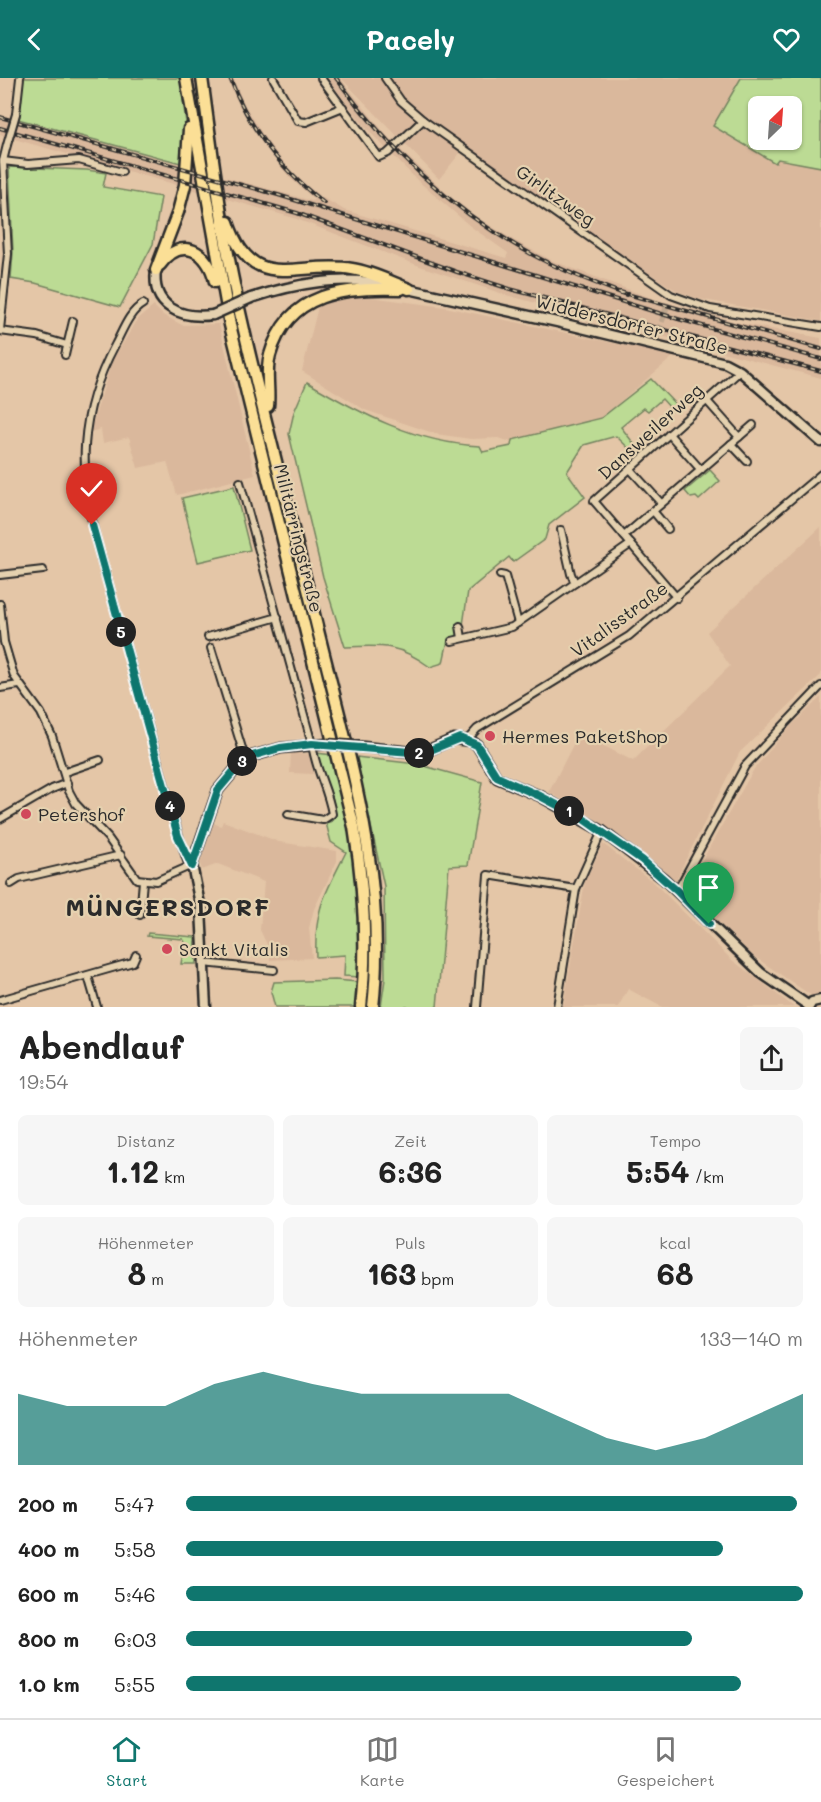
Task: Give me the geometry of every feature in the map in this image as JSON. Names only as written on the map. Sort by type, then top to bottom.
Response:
[{"type":"highway","points":[[156,270],[178,212],[185,185],[189,127],[186,78]]},
{"type":"highway","name":"Militärringstraße","points":[[186,78],[230,325],[354,827],[363,878],[367,934],[361,1007]]},
{"type":"highway","name":"Militärringstraße","points":[[202,78],[213,161],[237,298],[356,785],[374,879],[376,978],[374,1007]]},
{"type":"highway","points":[[213,161],[234,240],[243,253],[262,268],[281,272],[331,267],[352,269],[409,289]]},
{"type":"highway","points":[[156,270],[172,252],[190,249],[199,253],[213,269],[220,303],[230,325]]},
{"type":"highway","points":[[266,418],[270,356],[282,329],[305,305],[338,290],[409,289]]},
{"type":"street","points":[[20,78],[16,114],[3,161],[8,254],[0,330],[37,336],[67,345]]},
{"type":"street","points":[[273,78],[298,121],[306,122],[343,107]]},
{"type":"street","points":[[321,78],[379,157],[388,153],[423,120]]},
{"type":"street","name":"Girlitzweg","points":[[386,79],[401,101],[423,120],[671,295],[690,303],[733,314],[821,327]]},
{"type":"street","points":[[3,161],[28,164],[79,160],[122,172]]},
{"type":"street","name":"Widdersdorfer Straße","points":[[156,270],[157,290],[168,307],[192,316],[213,315],[251,298],[320,280],[373,282],[655,342],[725,363],[740,371],[821,442]]},
{"type":"street","points":[[668,303],[671,295]]},
{"type":"street","points":[[143,303],[136,308],[127,321],[97,383],[89,408],[83,463],[88,505],[98,547],[178,836],[192,866],[201,905],[206,1007]]},
{"type":"street","points":[[65,355],[74,321]]},
{"type":"street","name":"Dansweilerweg","points":[[677,598],[594,501],[740,371]]},
{"type":"street","points":[[707,400],[739,437]]},
{"type":"street","points":[[624,536],[753,425]]},
{"type":"street","points":[[669,434],[701,470]]},
{"type":"street","points":[[731,444],[747,461]]},
{"type":"street","points":[[630,469],[661,503]]},
{"type":"street","name":"Vitalisstraße","points":[[312,744],[416,753],[430,750],[454,738],[468,739],[477,729],[629,636],[677,598],[821,474]]},
{"type":"street","points":[[240,482],[312,744],[315,763],[327,788],[332,814],[323,820],[288,814]]},
{"type":"street","points":[[653,511],[668,529]]},
{"type":"street","points":[[561,530],[571,576],[575,583]]},
{"type":"street","points":[[452,641],[505,630],[518,623],[631,544]]},
{"type":"street","points":[[0,575],[43,570]]},
{"type":"street","points":[[500,575],[505,576],[518,623]]},
{"type":"street","points":[[0,604],[6,650],[19,685],[45,721],[76,804],[121,855],[135,878],[143,881],[156,881],[192,866],[218,790],[245,758],[270,750],[312,744]]},
{"type":"street","points":[[208,637],[278,617]]},
{"type":"street","points":[[460,626],[462,638]]},
{"type":"street","points":[[211,648],[245,758]]},
{"type":"street","points":[[0,688],[19,685]]},
{"type":"street","points":[[677,891],[745,766],[821,686]]},
{"type":"street","points":[[468,739],[477,745],[497,777],[550,800],[602,831],[677,891],[761,973],[809,1006],[821,1000]]},
{"type":"street","points":[[65,772],[100,760]]},
{"type":"street","points":[[0,819],[52,789],[67,783]]},
{"type":"street","points":[[557,1007],[576,889],[602,831]]},
{"type":"street","points":[[10,884],[19,879],[121,855]]},
{"type":"street","points":[[477,1007],[488,875],[576,889]]},
{"type":"street","points":[[140,915],[143,881]]},
{"type":"street","points":[[0,1000],[133,962],[136,955]]},
{"type":"street","points":[[203,963],[274,970]]},
{"type":"street","points":[[88,976],[97,1007]]},
{"type":"shaded area","points":[[227,78],[233,78],[244,104],[266,140],[293,174],[318,195],[344,210],[506,258],[508,253],[470,226],[417,180],[366,128],[327,78],[340,78],[391,141],[452,198],[476,217],[515,241],[553,261],[659,301],[739,323],[821,338],[821,378],[506,295],[417,265],[294,218],[0,135],[0,115],[312,201],[314,199],[290,178],[262,143],[239,105]]},
{"type":"shaded area","points":[[341,78],[381,78],[385,83],[392,78],[741,78],[714,126],[748,147],[748,150],[754,150],[775,163],[778,159],[821,167],[821,321],[699,299],[677,291],[461,152],[439,179]]},
{"type":"shaded area","points":[[370,297],[445,307],[674,356],[601,418],[512,442],[498,438],[471,439],[436,434],[365,410],[302,371],[318,307],[339,298]]},
{"type":"shaded area","points":[[154,306],[163,315],[182,325],[219,324],[255,475],[177,495],[167,462],[138,468],[129,437],[103,443],[101,429],[90,432],[112,361],[138,319]]},
{"type":"shaded area","points":[[821,527],[821,675],[740,752],[675,881],[597,821],[549,792],[579,733],[633,761],[730,666],[707,632]]},
{"type":"shaded area","points":[[821,697],[821,994],[812,996],[755,957],[685,890],[754,769],[787,730]]},
{"type":"shaded area","points":[[291,752],[310,754],[313,774],[290,773]]},
{"type":"shaded area","points":[[223,821],[279,842],[337,851],[337,861],[314,909],[309,928],[312,958],[270,960],[270,951],[260,930],[264,882],[218,864],[202,870],[200,864],[213,823],[221,826]]},
{"type":"shaded area","points":[[603,844],[652,881],[732,960],[794,1007],[662,1007],[628,989],[618,1007],[563,1007],[585,882]]},
{"type":"green space","points":[[23,78],[180,78],[186,123],[184,164],[18,119]]},
{"type":"green space","points":[[741,78],[821,78],[821,167],[778,159],[775,163],[753,150],[802,150],[802,96],[748,96],[748,147],[713,126]]},
{"type":"green space","points":[[9,167],[87,170],[106,173],[103,187],[161,197],[153,244],[120,307],[35,283],[11,279],[13,252]]},
{"type":"green space","points":[[651,379],[677,406],[677,410],[673,411],[662,399],[648,411],[644,408],[621,427],[642,454],[639,458],[616,436],[584,445],[567,472],[585,497],[549,525],[545,539],[513,562],[509,557],[468,591],[463,625],[458,626],[458,637],[448,640],[443,663],[430,667],[400,650],[380,646],[345,647],[323,577],[289,434],[294,412],[307,382],[390,425],[434,439],[480,446],[483,452],[511,446],[512,440],[601,418]]},
{"type":"green space","points":[[710,470],[720,481],[699,500],[696,497],[691,498],[685,491]]},
{"type":"green space","points":[[234,486],[250,550],[198,562],[182,498]]},
{"type":"green space","points":[[316,753],[333,755],[345,811],[357,892],[359,977],[344,976],[345,955],[316,957],[317,926],[322,902],[346,852],[331,842],[326,823],[332,821],[334,806]]},
{"type":"green space","points":[[356,757],[417,764],[482,782],[468,865],[449,866],[437,1007],[381,1007],[385,979],[384,886]]},
{"type":"green space","points":[[148,933],[195,937],[196,964],[181,964],[182,958],[188,954],[189,949],[183,939],[147,936]]},
{"type":"green space","points":[[335,980],[358,982],[355,1007],[275,1007],[271,992],[274,982]]},
{"type":"tunnel","points":[[656,339],[668,303]]},
{"type":"railway","points":[[230,78],[247,114],[268,147],[294,177],[324,203]]},
{"type":"railway","points":[[336,78],[356,105],[401,155],[450,200],[476,220],[544,261],[626,295]]},
{"type":"railway","points":[[0,117],[278,195],[678,319],[821,359]]},
{"type":"railway","points":[[0,128],[297,213],[510,289],[821,371]]},
{"type":"railway","points":[[620,292],[821,349]]},
{"type":"place","name":"Hermes PaketShop","points":[[490,736]]},
{"type":"place","name":"Petershof","points":[[26,814]]},
{"type":"place","name":"Sankt Vitalis","points":[[167,949]]},
{"type":"district","name":"MÜNGERSDORF","points":[[168,906]]},
{"type":"route","points":[[92,525],[178,836],[187,861],[192,866],[218,790],[230,772],[245,758],[260,752],[312,744],[423,753],[454,738],[460,738],[468,739],[477,745],[497,777],[582,818],[642,860],[709,924]]}]
